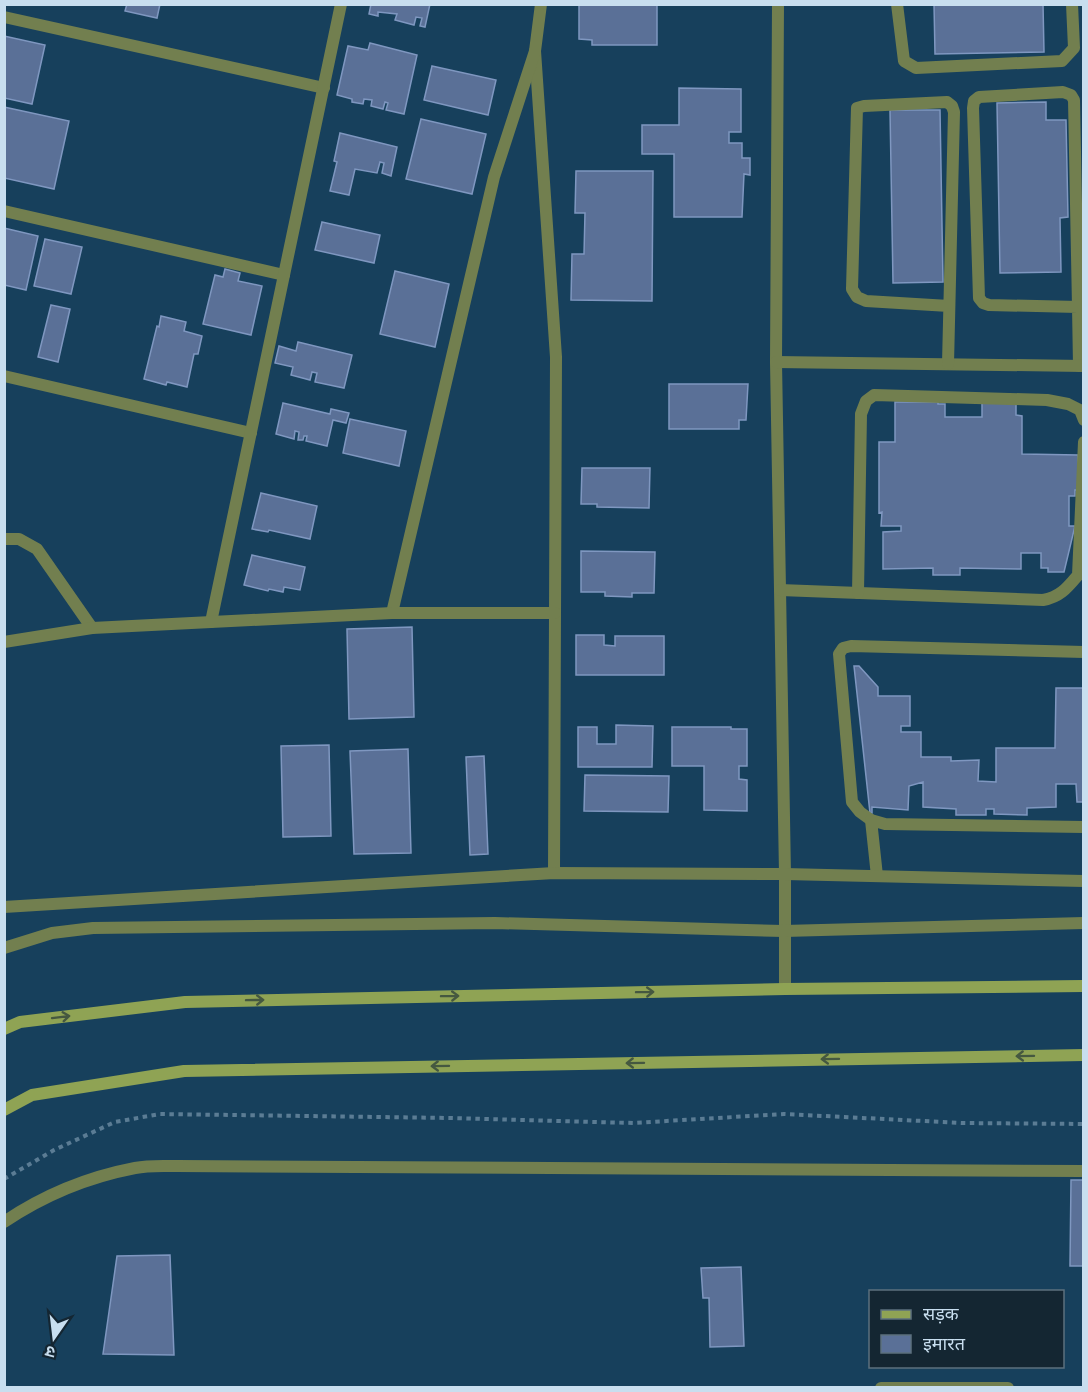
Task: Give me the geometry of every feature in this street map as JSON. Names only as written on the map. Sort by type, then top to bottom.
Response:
[{"type":"main road","points":[[4,1029],[20,1022],[185,1002],[785,989],[1083,986]]},
{"type":"main road","points":[[4,1110],[32,1095],[184,1071],[1083,1055]]},
{"type":"street","points":[[211,622],[341,4]]},
{"type":"street","points":[[392,613],[494,177],[535,51],[541,4]]},
{"type":"street","points":[[778,4],[776,362],[785,989]]},
{"type":"street","points":[[897,4],[904,61],[916,68],[1062,61],[1074,48],[1072,4]]},
{"type":"street","points":[[4,17],[324,88]]},
{"type":"street","points":[[535,51],[556,357],[554,873]]},
{"type":"street","points":[[776,362],[1081,366],[1074,100],[1071,95],[1064,92],[979,97],[974,101],[973,108],[979,298],[989,305],[1078,307]]},
{"type":"street","points":[[948,364],[954,112],[952,106],[947,102],[857,108],[852,289],[857,297],[866,301],[949,306]]},
{"type":"street","points":[[4,211],[284,275]]},
{"type":"street","points":[[4,376],[251,433]]},
{"type":"street","points":[[858,593],[861,414],[866,401],[874,395],[1047,400],[1068,404],[1080,410],[1083,420]]},
{"type":"street","points":[[780,590],[1043,600],[1054,598],[1066,589],[1077,575],[1083,442]]},
{"type":"street","points":[[4,539],[19,539],[37,549],[92,628]]},
{"type":"street","points":[[4,642],[92,628],[392,613],[555,613]]},
{"type":"street","points":[[1083,652],[851,646],[843,648],[840,654],[852,802],[871,820],[885,824],[1083,827]]},
{"type":"street","points":[[871,820],[877,876]]},
{"type":"street","points":[[4,907],[554,873],[785,874],[1083,881]]},
{"type":"street","points":[[4,948],[52,933],[93,928],[495,923],[784,931],[1083,923]]},
{"type":"street","points":[[4,1222],[30,1205],[85,1180],[138,1167],[1083,1171]]},
{"type":"street","points":[[880,1388],[1008,1388]]},
{"type":"path","points":[[4,1179],[54,1150],[114,1122],[160,1114],[633,1123],[784,1114],[963,1123],[1083,1124]]},
{"type":"building","points":[[127,4],[160,4],[157,18],[125,11]]},
{"type":"building","points":[[371,4],[430,4],[425,27],[420,26],[422,18],[416,17],[414,25],[395,20],[397,14],[378,12],[378,16],[369,14]]},
{"type":"building","points":[[579,4],[657,4],[657,45],[592,45],[592,40],[579,39]]},
{"type":"building","points":[[934,4],[1043,4],[1044,52],[935,54]]},
{"type":"building","points":[[4,36],[45,45],[32,104],[4,98]]},
{"type":"building","points":[[370,43],[417,55],[404,114],[386,110],[388,103],[385,102],[383,109],[371,106],[372,100],[364,99],[363,104],[337,95],[348,46],[368,50]]},
{"type":"building","points":[[432,66],[496,80],[488,115],[424,100]]},
{"type":"building","points":[[679,88],[741,89],[741,132],[729,132],[729,143],[742,143],[742,158],[750,158],[750,175],[744,174],[742,217],[674,217],[674,154],[642,154],[642,125],[679,125]]},
{"type":"building","points":[[1046,102],[1046,120],[1066,120],[1068,217],[1060,218],[1061,272],[1000,273],[997,103]]},
{"type":"building","points":[[4,107],[69,121],[54,189],[4,178]]},
{"type":"building","points":[[890,110],[940,110],[943,282],[893,283]]},
{"type":"building","points":[[421,119],[486,134],[472,194],[406,179]]},
{"type":"building","points":[[340,133],[397,147],[391,176],[382,173],[384,163],[380,162],[377,173],[355,169],[349,195],[330,191],[337,162],[334,161]]},
{"type":"building","points":[[576,171],[653,171],[652,301],[571,300],[572,254],[584,254],[585,213],[575,213]]},
{"type":"building","points":[[322,222],[380,235],[374,263],[315,250]]},
{"type":"building","points":[[4,228],[38,236],[26,290],[4,285]]},
{"type":"building","points":[[45,239],[82,247],[71,294],[34,286]]},
{"type":"building","points":[[225,269],[240,273],[238,281],[262,286],[251,335],[203,324],[215,275],[223,277]]},
{"type":"building","points":[[395,271],[449,284],[435,347],[380,334]]},
{"type":"building","points":[[51,305],[70,309],[58,362],[38,357]]},
{"type":"building","points":[[161,316],[186,322],[184,331],[202,336],[198,354],[194,354],[187,387],[167,382],[166,385],[144,379]]},
{"type":"building","points":[[298,342],[352,355],[344,388],[315,382],[317,373],[312,372],[310,380],[291,375],[293,367],[275,363],[279,346],[296,351]]},
{"type":"building","points":[[669,384],[748,384],[746,420],[739,420],[739,429],[669,429]]},
{"type":"building","points":[[982,400],[1016,400],[1016,415],[1022,416],[1022,454],[1078,455],[1079,490],[1075,490],[1075,496],[1069,496],[1069,526],[1075,526],[1064,572],[1048,572],[1048,568],[1041,568],[1041,553],[1021,553],[1021,569],[960,568],[960,575],[933,575],[933,568],[883,569],[883,532],[901,531],[901,526],[881,526],[882,512],[879,513],[879,442],[895,442],[895,402],[938,402],[938,404],[945,404],[945,417],[982,417]]},
{"type":"building","points":[[283,403],[330,414],[331,409],[349,413],[346,423],[333,420],[327,446],[306,441],[307,436],[304,436],[303,440],[298,440],[299,432],[295,431],[294,439],[276,434]]},
{"type":"building","points":[[350,419],[406,431],[399,466],[343,453]]},
{"type":"building","points":[[582,468],[650,468],[649,508],[597,507],[597,504],[581,504]]},
{"type":"building","points":[[261,493],[317,506],[310,539],[269,530],[268,532],[252,529]]},
{"type":"building","points":[[581,551],[655,552],[654,593],[632,593],[632,597],[605,596],[605,592],[581,592]]},
{"type":"building","points":[[252,555],[305,567],[300,590],[284,587],[283,592],[269,589],[268,591],[244,585]]},
{"type":"building","points":[[412,627],[414,717],[349,719],[347,629]]},
{"type":"building","points":[[576,635],[604,635],[604,645],[615,646],[615,636],[664,636],[664,675],[576,675]]},
{"type":"building","points":[[854,666],[859,666],[878,687],[878,696],[910,696],[910,726],[901,726],[901,732],[921,732],[921,757],[951,757],[951,761],[979,760],[978,781],[996,782],[996,748],[1055,748],[1056,688],[1084,688],[1084,802],[1077,802],[1076,784],[1056,784],[1056,807],[1027,808],[1027,815],[994,814],[994,809],[986,809],[986,815],[956,815],[956,809],[923,807],[923,782],[909,786],[908,810],[872,807],[872,813],[870,813]]},
{"type":"building","points":[[616,725],[653,726],[652,767],[578,767],[578,727],[597,727],[597,744],[616,744]]},
{"type":"building","points":[[672,727],[747,729],[747,766],[739,766],[739,779],[747,780],[747,811],[704,810],[704,766],[672,766]]},
{"type":"building","points":[[329,745],[331,836],[283,837],[281,746]]},
{"type":"building","points":[[408,749],[411,853],[354,854],[350,751]]},
{"type":"building","points":[[484,756],[488,854],[470,855],[466,757]]},
{"type":"building","points":[[585,775],[669,776],[668,812],[584,811]]},
{"type":"building","points":[[1071,1180],[1084,1180],[1084,1266],[1070,1266]]},
{"type":"building","points":[[170,1255],[174,1355],[103,1354],[117,1256]]},
{"type":"building","points":[[741,1267],[744,1346],[710,1347],[709,1298],[703,1298],[701,1268]]}]
